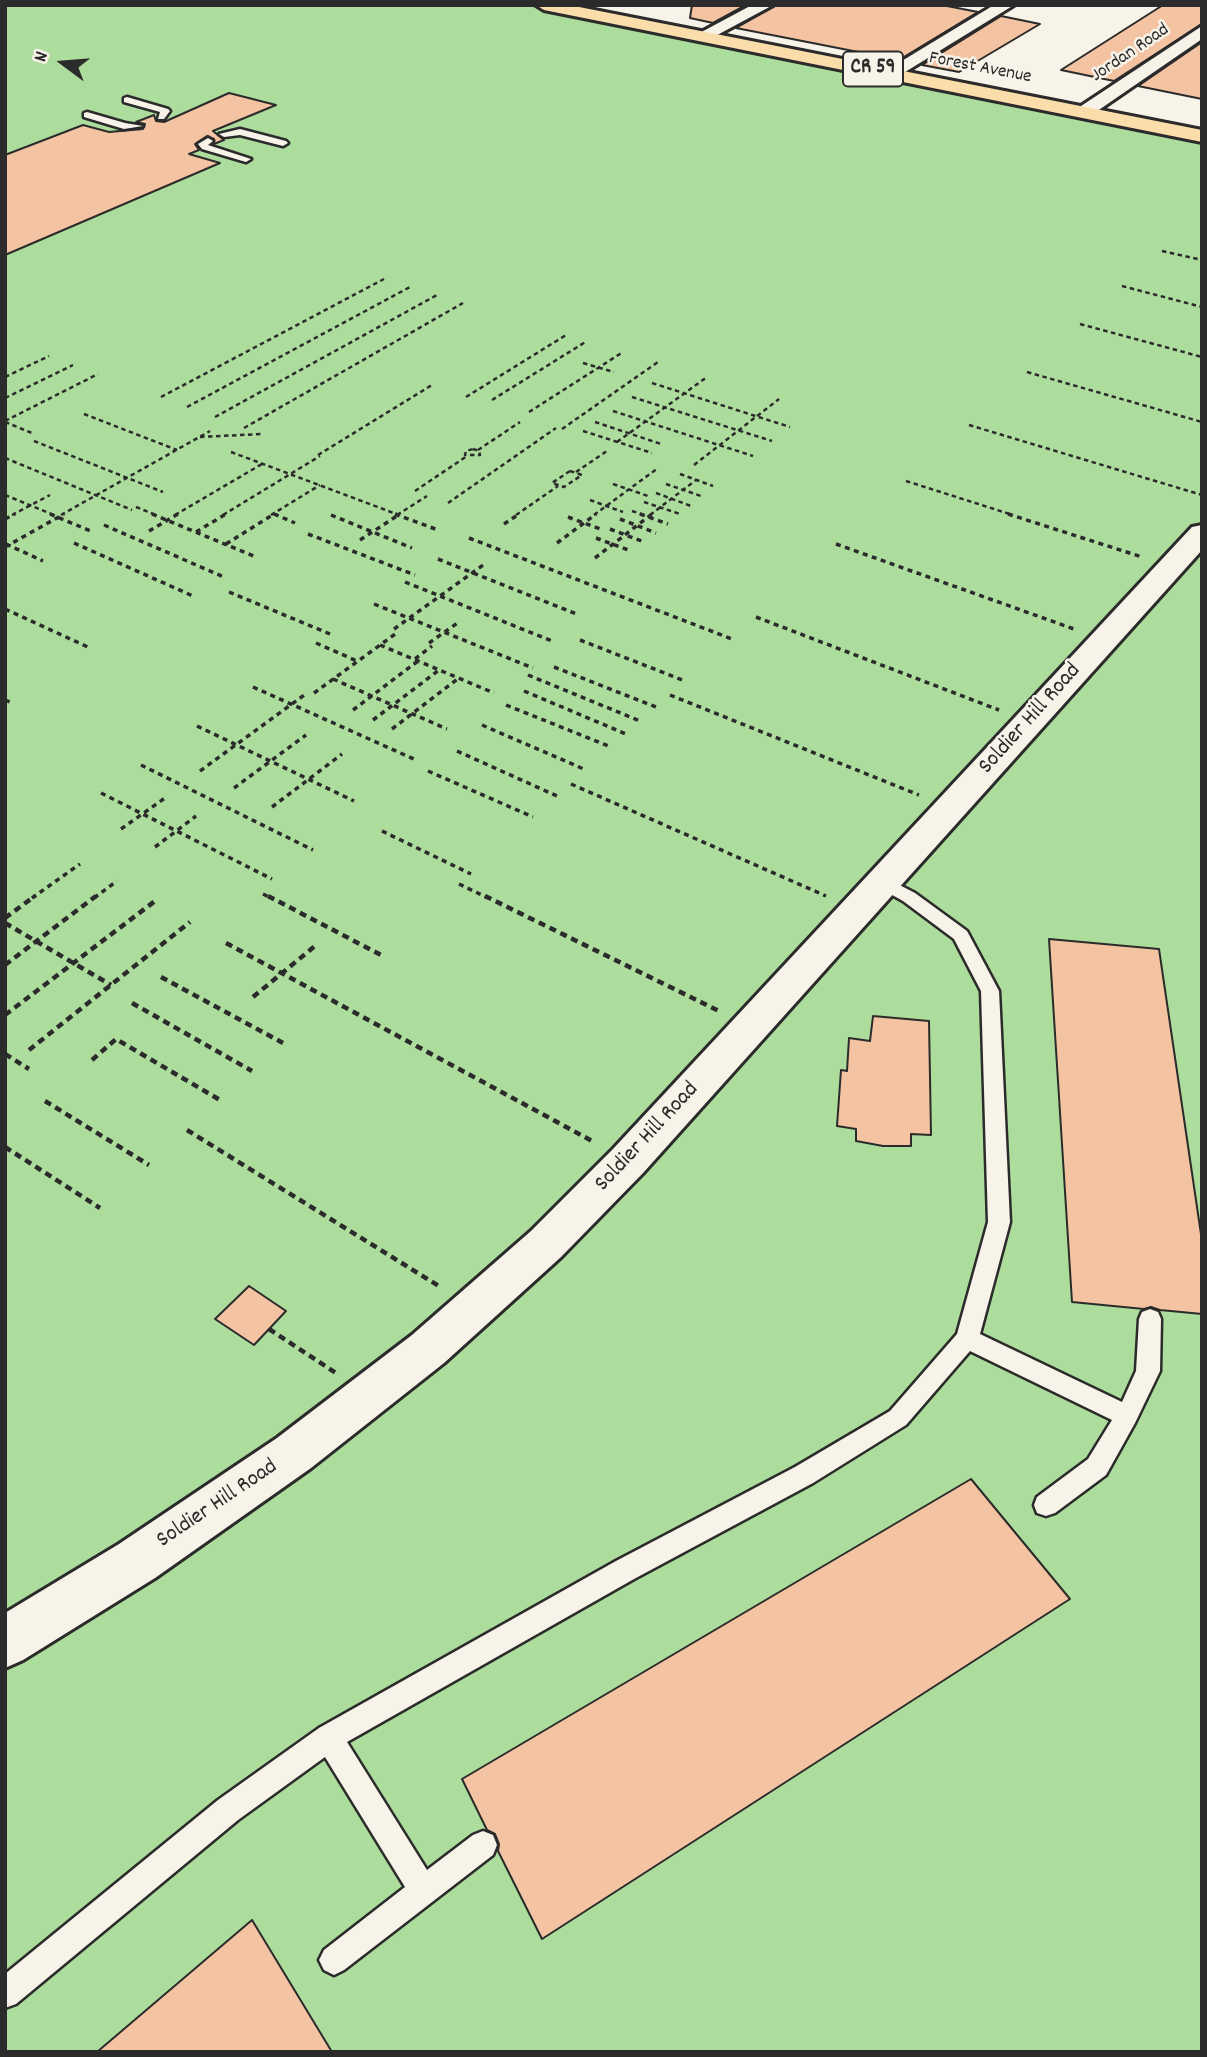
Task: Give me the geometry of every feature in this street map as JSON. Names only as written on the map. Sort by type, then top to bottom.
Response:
[{"type":"main road","name":"Forest Avenue","points":[[544,5],[1202,136]]},
{"type":"street","points":[[702,36],[765,5]]},
{"type":"street","points":[[891,73],[1006,5]]},
{"type":"street","name":"Jordan Road","points":[[1084,112],[1202,31]]},
{"type":"street","name":"Soldier Hill Road","points":[[5,1642],[136,1561],[294,1453],[428,1349],[546,1244],[628,1161],[1202,533]]},
{"type":"lane","points":[[127,100],[165,111],[161,117]]},
{"type":"lane","points":[[87,115],[122,126],[138,126]]},
{"type":"lane","points":[[224,134],[240,132],[283,143]]},
{"type":"lane","points":[[208,141],[203,144],[205,147],[246,159]]},
{"type":"lane","points":[[5,1993],[228,1810],[329,1738],[625,1570],[804,1475],[898,1418],[967,1339],[999,1222],[990,990],[961,935],[909,897],[870,896]]},
{"type":"lane","points":[[1046,1505],[1097,1467],[1127,1416],[1148,1371],[1150,1319]]},
{"type":"lane","points":[[967,1339],[1127,1416]]},
{"type":"lane","points":[[329,1738],[424,1892]]},
{"type":"lane","points":[[334,1960],[484,1844]]},
{"type":"path","points":[[1161,251],[1202,260]]},
{"type":"path","points":[[161,397],[384,279]]},
{"type":"path","points":[[1122,286],[1202,307]]},
{"type":"path","points":[[187,407],[410,287]]},
{"type":"path","points":[[215,417],[437,295]]},
{"type":"path","points":[[244,428],[463,303]]},
{"type":"path","points":[[1080,324],[1202,357]]},
{"type":"path","points":[[467,397],[566,335]]},
{"type":"path","points":[[492,400],[587,341]]},
{"type":"path","points":[[529,412],[623,352]]},
{"type":"path","points":[[5,377],[49,356]]},
{"type":"path","points":[[562,429],[658,362]]},
{"type":"path","points":[[583,363],[614,372]]},
{"type":"path","points":[[5,398],[73,365]]},
{"type":"path","points":[[1027,372],[1202,422]]},
{"type":"path","points":[[5,421],[98,374]]},
{"type":"path","points":[[617,442],[707,377]]},
{"type":"path","points":[[652,383],[790,428]]},
{"type":"path","points":[[196,532],[432,385]]},
{"type":"path","points":[[52,397],[61,400]]},
{"type":"path","points":[[632,397],[772,441]]},
{"type":"path","points":[[694,465],[779,399]]},
{"type":"path","points":[[613,411],[752,456]]},
{"type":"path","points":[[84,414],[177,450]]},
{"type":"path","points":[[5,421],[32,433]]},
{"type":"path","points":[[467,456],[466,451],[478,450],[520,422]]},
{"type":"path","points":[[595,422],[661,444]]},
{"type":"path","points":[[969,425],[1202,495]]},
{"type":"path","points":[[448,503],[556,428]]},
{"type":"path","points":[[6,545],[210,431]]},
{"type":"path","points":[[583,431],[652,453]]},
{"type":"path","points":[[200,437],[262,435]]},
{"type":"path","points":[[34,441],[163,492]]},
{"type":"path","points":[[415,491],[467,456],[479,456],[481,452],[478,450]]},
{"type":"path","points":[[576,473],[607,451]]},
{"type":"path","points":[[231,452],[438,530]]},
{"type":"path","points":[[5,458],[256,557]]},
{"type":"path","points":[[149,531],[262,464]]},
{"type":"path","points":[[557,543],[658,468]]},
{"type":"path","points":[[570,471],[576,473],[582,475],[564,487],[552,483],[570,471]]},
{"type":"path","points":[[680,474],[713,486]]},
{"type":"path","points":[[595,558],[696,480]]},
{"type":"path","points":[[906,481],[1171,567]]},
{"type":"path","points":[[613,484],[648,496]]},
{"type":"path","points":[[666,484],[701,496]]},
{"type":"path","points":[[226,545],[320,485]]},
{"type":"path","points":[[504,524],[559,486]]},
{"type":"path","points":[[656,493],[691,506]]},
{"type":"path","points":[[5,495],[93,532]]},
{"type":"path","points":[[5,519],[50,495]]},
{"type":"path","points":[[360,540],[427,496]]},
{"type":"path","points":[[590,500],[623,512]]},
{"type":"path","points":[[644,502],[680,514]]},
{"type":"path","points":[[632,511],[668,524]]},
{"type":"path","points":[[274,514],[295,523]]},
{"type":"path","points":[[331,515],[412,548]]},
{"type":"path","points":[[568,517],[603,530]]},
{"type":"path","points":[[620,519],[656,533]]},
{"type":"path","points":[[104,526],[224,577]]},
{"type":"path","points":[[610,529],[644,542]]},
{"type":"path","points":[[308,534],[415,575]]},
{"type":"path","points":[[469,538],[732,639]]},
{"type":"path","points":[[596,538],[631,551]]},
{"type":"path","points":[[74,543],[192,596]]},
{"type":"path","points":[[836,544],[1104,640]]},
{"type":"path","points":[[6,545],[43,561]]},
{"type":"path","points":[[438,559],[579,615]]},
{"type":"path","points":[[314,693],[486,563]]},
{"type":"path","points":[[405,582],[552,641]]},
{"type":"path","points":[[229,592],[330,634]]},
{"type":"path","points":[[374,604],[533,668]]},
{"type":"path","points":[[5,609],[90,648]]},
{"type":"path","points":[[756,617],[1030,722]]},
{"type":"path","points":[[353,710],[459,622]]},
{"type":"path","points":[[580,640],[685,681]]},
{"type":"path","points":[[316,643],[358,661]]},
{"type":"path","points":[[380,645],[494,693]]},
{"type":"path","points":[[554,667],[656,707]]},
{"type":"path","points":[[373,720],[439,670]]},
{"type":"path","points":[[528,675],[640,721]]},
{"type":"path","points":[[392,729],[459,678]]},
{"type":"path","points":[[333,679],[447,729]]},
{"type":"path","points":[[253,687],[416,760]]},
{"type":"path","points":[[524,691],[626,734]]},
{"type":"path","points":[[200,771],[307,693]]},
{"type":"path","points":[[670,695],[951,808]]},
{"type":"path","points":[[506,705],[611,747]]},
{"type":"path","points":[[482,725],[586,770]]},
{"type":"path","points":[[197,726],[354,800]]},
{"type":"path","points":[[234,788],[306,735]]},
{"type":"path","points":[[457,751],[556,796]]},
{"type":"path","points":[[272,807],[342,754]]},
{"type":"path","points":[[141,765],[313,850]]},
{"type":"path","points":[[428,771],[533,817]]},
{"type":"path","points":[[571,784],[870,896]]},
{"type":"path","points":[[101,793],[272,878]]},
{"type":"path","points":[[121,829],[165,798]]},
{"type":"path","points":[[155,847],[196,817]]},
{"type":"path","points":[[383,831],[471,874]]},
{"type":"path","points":[[80,864],[5,921],[111,985]]},
{"type":"path","points":[[5,965],[117,881]]},
{"type":"path","points":[[459,884],[751,1027]]},
{"type":"path","points":[[263,894],[381,955]]},
{"type":"path","points":[[5,1015],[155,901]]},
{"type":"path","points":[[29,1050],[190,922]]},
{"type":"path","points":[[226,943],[628,1161]]},
{"type":"path","points":[[253,997],[315,946]]},
{"type":"path","points":[[161,977],[283,1043]]},
{"type":"path","points":[[132,1003],[252,1071]]},
{"type":"path","points":[[92,1059],[116,1039],[220,1100]]},
{"type":"path","points":[[5,1054],[29,1069]]},
{"type":"path","points":[[44,1101],[149,1165]]},
{"type":"path","points":[[187,1130],[474,1308]]},
{"type":"path","points":[[5,1147],[100,1208]]},
{"type":"path","points":[[269,1329],[369,1395]]},
{"type":"green space","points":[[5,5],[544,5],[1202,136],[1202,2052],[5,2052]]},
{"type":"building","points":[[692,5],[746,5],[713,23],[690,18]]},
{"type":"building","points":[[776,5],[942,5],[978,12],[899,60],[736,28]]},
{"type":"building","points":[[1163,5],[1202,5],[1202,24],[1114,81],[1061,70]]},
{"type":"building","points":[[1001,16],[1040,24],[959,72],[922,65]]},
{"type":"building","points":[[1202,42],[1202,99],[1138,86]]},
{"type":"building","points":[[229,93],[276,105],[213,131],[224,140],[214,144],[214,139],[207,136],[195,144],[199,150],[189,154],[220,163],[5,255],[5,155],[83,125],[109,132],[143,129],[145,124],[136,122],[154,115],[156,121],[164,122]]},
{"type":"building","points":[[1049,939],[1159,949],[1202,1241],[1202,1314],[1151,1307],[1144,1309],[1072,1302]]},
{"type":"building","points":[[873,1016],[929,1021],[931,1135],[911,1134],[911,1146],[883,1146],[856,1141],[856,1129],[837,1126],[841,1070],[847,1071],[849,1038],[870,1041]]},
{"type":"building","points":[[249,1286],[286,1311],[254,1345],[215,1319]]},
{"type":"building","points":[[971,1479],[1070,1599],[542,1939],[498,1851],[499,1844],[495,1834],[487,1830],[462,1779]]},
{"type":"building","points":[[252,1920],[332,2052],[97,2052]]}]
